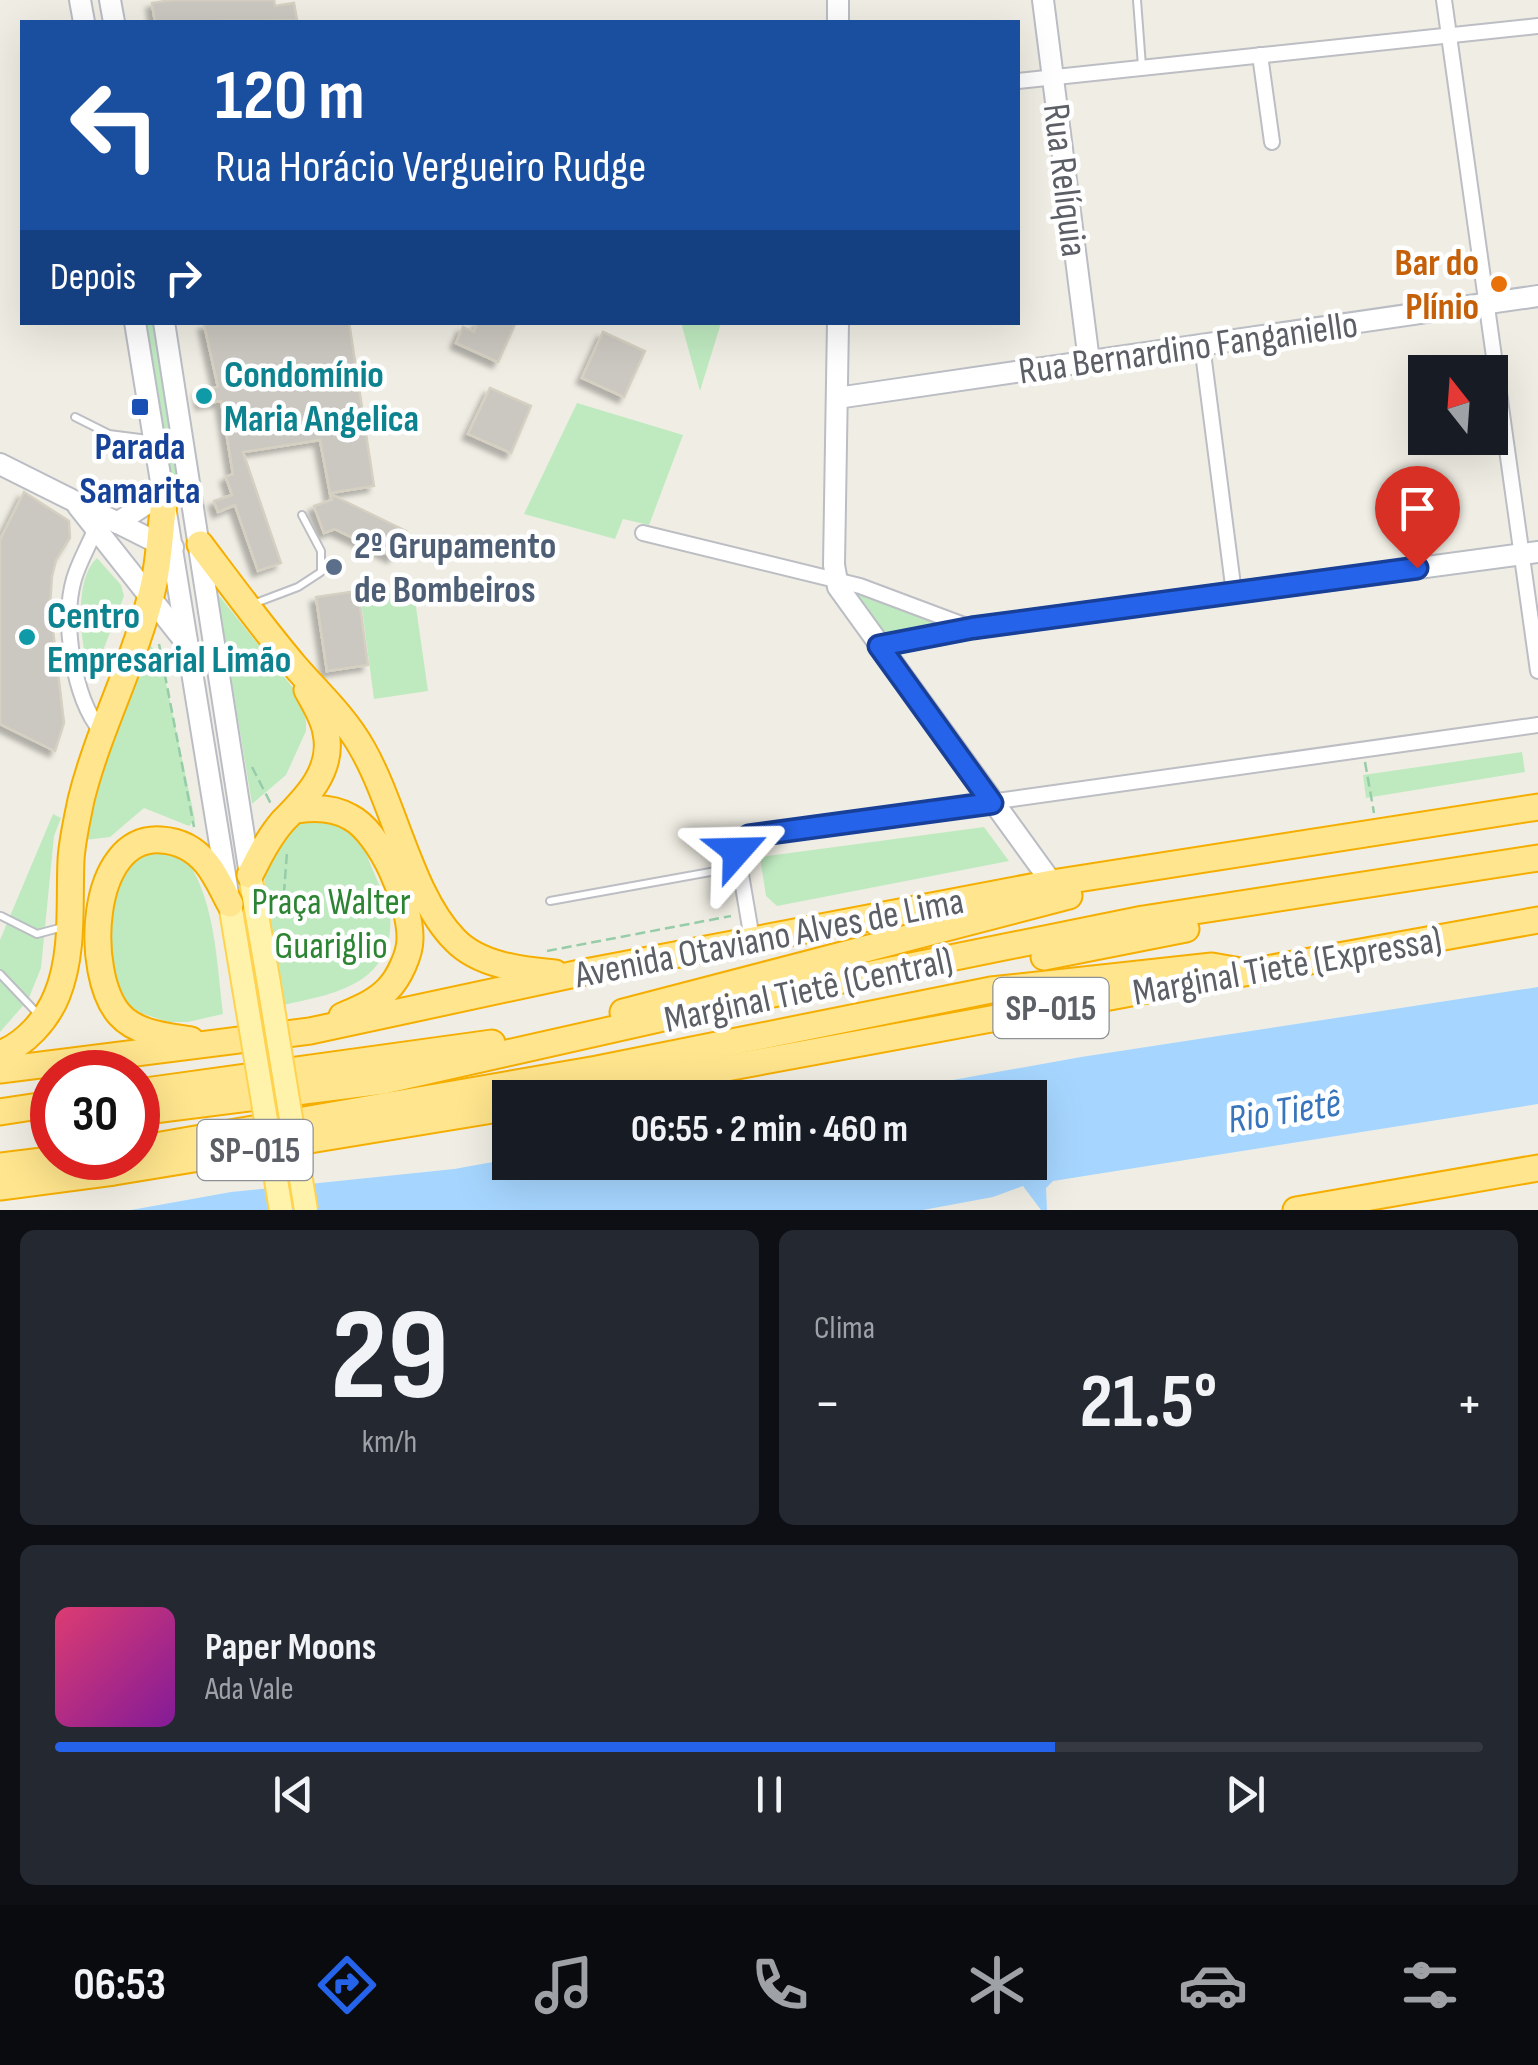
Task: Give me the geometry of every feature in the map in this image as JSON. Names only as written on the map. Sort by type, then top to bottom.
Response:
[{"type":"highway","points":[[0,1054],[14,1048],[43,1019],[64,975],[71,856],[81,803],[101,731],[152,596],[166,546],[164,497]]},
{"type":"highway","points":[[200,544],[296,667],[339,712],[361,746],[386,791],[428,902],[457,943],[476,956],[503,965],[580,973]]},
{"type":"highway","points":[[250,875],[263,849],[317,783],[326,749],[326,733],[296,667]]},
{"type":"highway","name":"Avenida Otaviano Alves de Lima","points":[[0,1070],[310,1031],[580,973],[1052,884],[1538,806]]},
{"type":"highway","points":[[297,810],[331,809],[364,827],[401,892],[410,943],[388,990],[366,1005],[310,1031]]},
{"type":"highway","points":[[211,1045],[151,1032],[118,1014],[99,970],[106,878],[131,845],[146,839],[169,840],[190,848],[207,863],[230,904]]},
{"type":"highway","name":"Marginal Tietê (Central)","points":[[160,1109],[382,1080],[869,974],[1143,920],[1538,858]]},
{"type":"highway","points":[[160,1089],[497,1042],[562,1028],[1013,911],[1112,883],[1134,872]]},
{"type":"highway","points":[[597,1070],[611,1054],[689,1027],[1195,927],[1256,903]]},
{"type":"highway","name":"Marginal Tietê (Expressa)","points":[[661,1080],[1538,920]]},
{"type":"highway","name":"SP-015","points":[[160,1145],[597,1070],[991,990],[1212,966],[1246,972]]},
{"type":"highway","points":[[0,1112],[30,1107]]},
{"type":"highway","name":"SP-015","points":[[0,1186],[164,1164],[492,1110]]},
{"type":"highway","points":[[0,1124],[30,1122]]},
{"type":"highway","points":[[0,1166],[30,1162]]},
{"type":"highway","points":[[1296,1210],[1538,1168]]},
{"type":"main road","points":[[250,875],[306,1210]]},
{"type":"main road","points":[[230,904],[282,1210]]},
{"type":"street","name":"Rua Relíquia","points":[[1043,0],[1089,361]]},
{"type":"street","points":[[1444,0],[1486,303],[1530,553],[1538,671]]},
{"type":"street","points":[[1020,81],[1538,26]]},
{"type":"street","points":[[1260,55],[1272,142]]},
{"type":"street","name":"Rua Bernardino Fanganiello","points":[[838,398],[1538,296]]},
{"type":"street","points":[[117,523],[164,497],[135,325]]},
{"type":"street","points":[[164,325],[250,875]]},
{"type":"street","points":[[838,325],[836,579],[850,608],[1052,884]]},
{"type":"street","points":[[1202,344],[1234,592]]},
{"type":"street","points":[[0,464],[166,546],[200,544]]},
{"type":"street","points":[[74,501],[190,648]]},
{"type":"street","points":[[96,528],[70,598],[70,629],[80,690],[101,731]]},
{"type":"street","points":[[642,533],[836,579],[972,628]]},
{"type":"street","points":[[82,561],[111,546]]},
{"type":"street","points":[[166,546],[190,648],[230,904]]},
{"type":"street","points":[[879,646],[972,628],[1530,553]]},
{"type":"street","points":[[752,939],[738,845],[749,836],[1538,725]]},
{"type":"lane","points":[[1137,0],[1142,67]]},
{"type":"lane","points":[[75,417],[109,434],[154,439]]},
{"type":"lane","points":[[247,606],[298,587],[321,572],[321,551],[302,516]]},
{"type":"lane","points":[[550,901],[740,867]]},
{"type":"lane","points":[[1,916],[37,934],[69,925]]},
{"type":"lane","points":[[0,974],[43,1019]]},
{"type":"path","points":[[154,636],[164,661],[195,831]]},
{"type":"path","points":[[1363,750],[1378,833]]},
{"type":"path","points":[[274,912],[284,892],[288,846]]},
{"type":"path","points":[[532,954],[747,912]]},
{"type":"green space","points":[[146,325],[153,325],[181,491],[173,492]]},
{"type":"green space","points":[[720,325],[700,391],[682,326]]},
{"type":"green space","points":[[577,403],[683,435],[649,525],[623,519],[615,539],[524,514]]},
{"type":"green space","points":[[97,558],[121,585],[124,596],[91,682],[84,653],[81,600],[89,569]]},
{"type":"green space","points":[[413,586],[428,691],[374,699],[360,594]]},
{"type":"green space","points":[[852,591],[906,605],[947,625],[884,635]]},
{"type":"green space","name":"Praça Walter Guariglio","points":[[217,593],[298,694],[306,721],[306,731],[286,775],[252,804]]},
{"type":"green space","name":"Praça Walter Guariglio","points":[[148,642],[161,659],[195,820],[189,826],[144,808],[110,837],[85,840],[113,733]]},
{"type":"green space","points":[[1522,752],[1525,772],[1366,798],[1363,775]]},
{"type":"green space","name":"Praça Walter Guariglio","points":[[322,811],[357,832],[390,911],[389,935],[384,954],[360,980],[343,989],[283,1005],[265,895],[264,864],[283,825]]},
{"type":"green space","points":[[53,814],[61,818],[54,836],[41,968],[28,1000],[0,1032],[0,940]]},
{"type":"green space","points":[[984,827],[1009,861],[777,906],[766,896],[760,857]]},
{"type":"green space","name":"Praça Walter Guariglio","points":[[132,848],[180,852],[192,868],[212,929],[223,1014],[168,1022],[141,1013],[123,1001],[111,981],[108,883]]},
{"type":"water","name":"Rio Tietê","points":[[1538,987],[1538,1104],[1053,1181],[1046,1188],[1047,1210],[1041,1210],[1023,1186],[993,1197],[923,1210],[131,1210],[231,1192],[492,1162],[492,1180],[1047,1180],[1047,1080],[953,1080]]},
{"type":"building","points":[[274,0],[275,6],[294,3],[297,20],[155,20],[152,3]]},
{"type":"building","points":[[204,325],[349,325],[374,486],[330,493],[320,440],[243,452],[281,563],[258,571],[235,505],[218,512],[214,501],[232,495],[226,477],[233,474],[221,401],[201,404],[199,390],[218,387]]},
{"type":"building","points":[[477,325],[515,325],[498,362],[456,343],[463,327],[474,332]]},
{"type":"building","points":[[603,332],[645,351],[624,397],[582,378]]},
{"type":"building","points":[[490,388],[531,406],[511,453],[468,434]]},
{"type":"building","name":"Centro Empresarial Limão","points":[[24,492],[69,521],[70,538],[56,560],[50,605],[64,723],[55,751],[0,724],[0,540]]},
{"type":"building","points":[[330,494],[406,531],[393,557],[335,529],[324,533],[314,506],[332,500]]},
{"type":"building","points":[[358,591],[368,665],[327,671],[316,597]]},
{"type":"place","name":"Bar do Plínio","points":[[1499,284]]},
{"type":"place","name":"Condomínio Maria Angelica","points":[[204,396]]},
{"type":"place","name":"Parada Samarita","points":[[140,407]]},
{"type":"place","name":"2º Grupamento de Bombeiros","points":[[334,567]]},
{"type":"place","name":"Centro Empresarial Limão","points":[[27,637]]},
{"type":"route","points":[[737,851],[740,842],[749,836],[992,803],[879,646],[972,628],[1417,568]]}]
